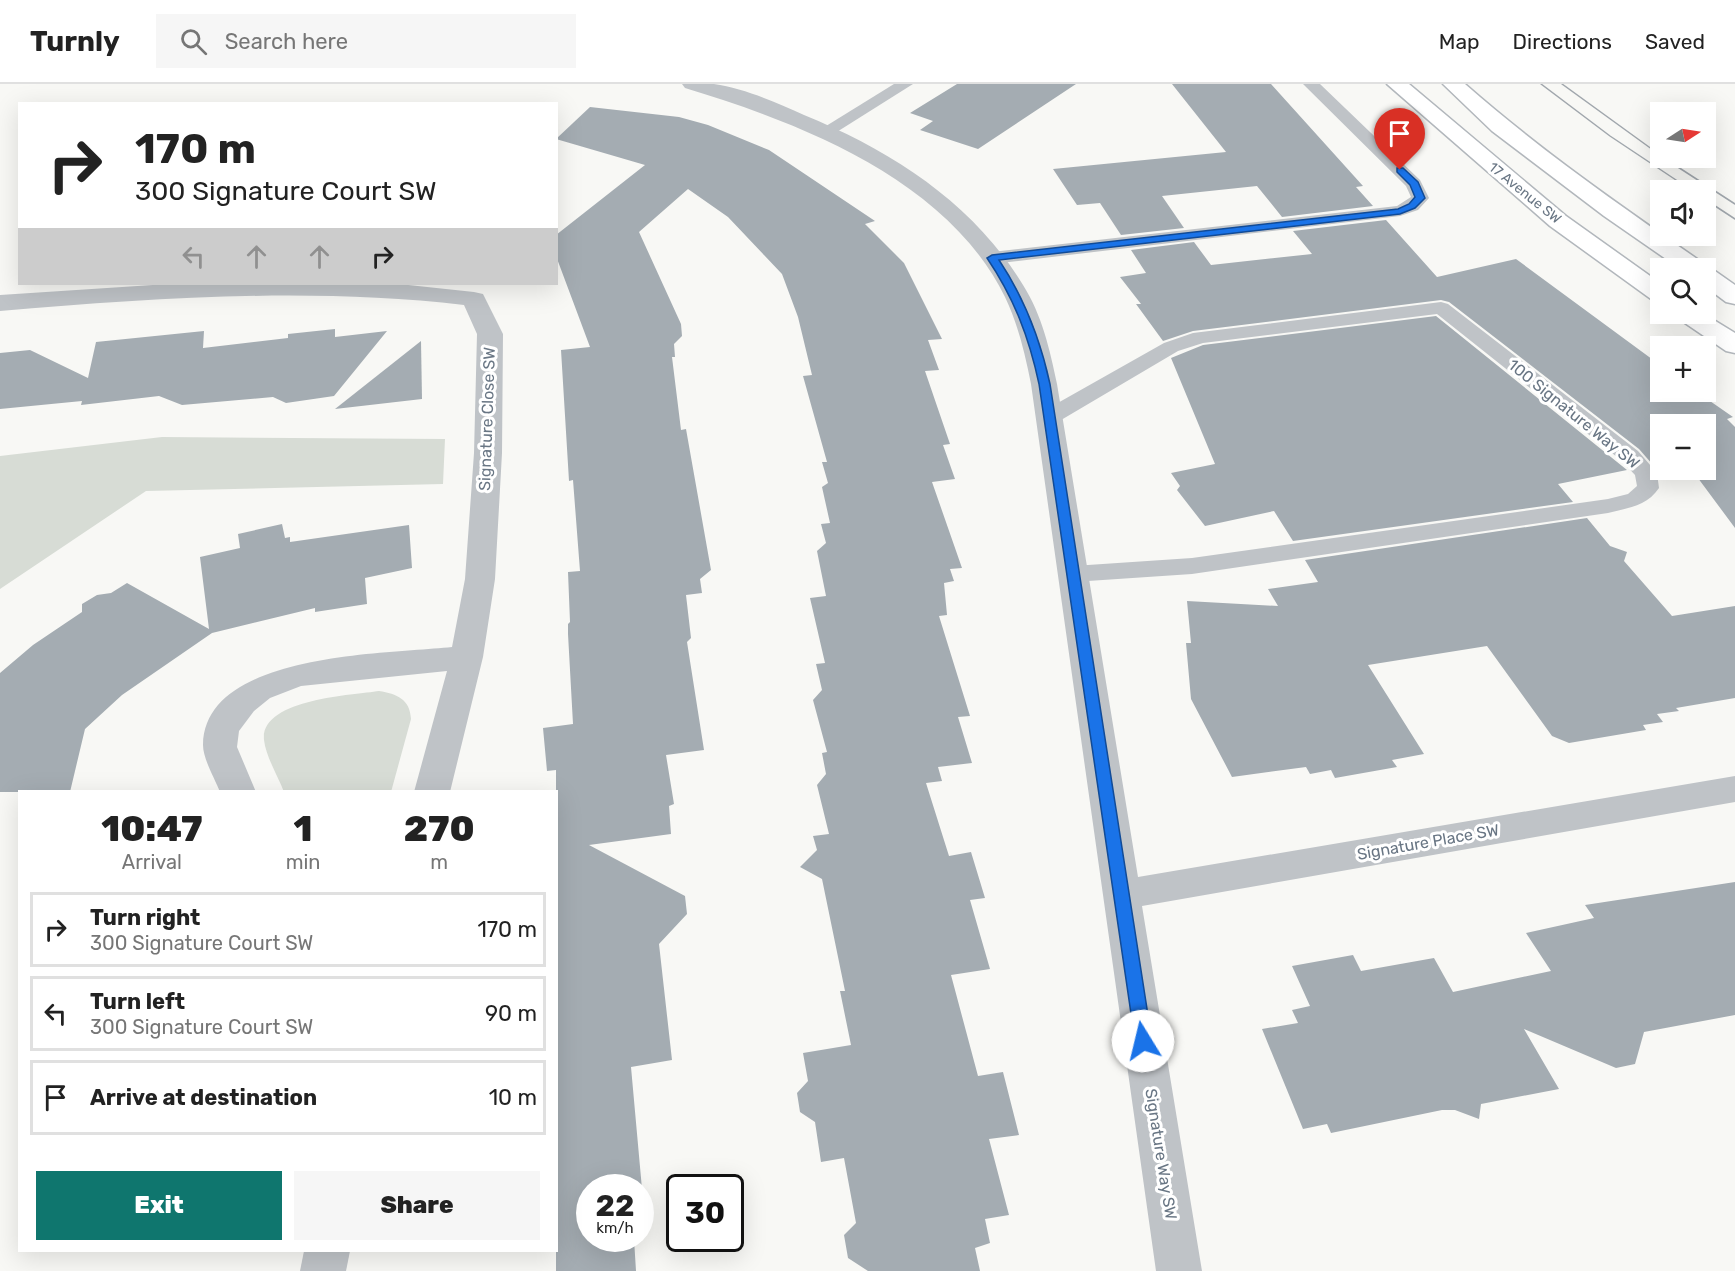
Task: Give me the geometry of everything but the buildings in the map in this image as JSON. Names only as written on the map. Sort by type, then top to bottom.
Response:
[{"type":"main road","name":"17 Avenue SW","points":[[1397,84],[1558,221],[1650,287]]},
{"type":"main road","points":[[1453,84],[1500,126],[1612,211],[1680,258]]},
{"type":"main road","points":[[1716,283],[1735,297]]},
{"type":"main road","points":[[1703,324],[1735,345]]},
{"type":"street","name":"Signature Way SW","points":[[692,84],[754,103],[826,131],[888,164],[917,184],[970,231],[1011,286],[1026,317],[1037,349],[1179,1271]]},
{"type":"street","name":"Signature Close SW","points":[[0,303],[146,293],[260,289],[417,290],[474,299],[490,334],[488,453],[480,579],[467,657],[433,790]]},
{"type":"street","points":[[237,790],[220,747],[222,731],[229,716],[258,690],[297,675],[467,657]]},
{"type":"street","name":"Signature Place SW","points":[[1121,895],[1735,789]]},
{"type":"street","points":[[323,1271],[327,1252]]},
{"type":"lane","points":[[826,131],[905,84]]},
{"type":"lane","points":[[992,258],[1400,211],[1412,206],[1420,198],[1414,184],[1311,84]]},
{"type":"lane","name":"100 Signature Way SW","points":[[1048,418],[1171,347],[1200,337],[1441,308],[1630,456],[1646,474],[1648,488],[1636,499],[1608,506],[1192,566],[1073,574]]},
{"type":"shaded area","points":[[162,437],[445,439],[443,484],[146,491],[0,589],[0,456]]},
{"type":"shaded area","points":[[379,691],[391,694],[405,702],[411,719],[392,790],[283,790],[265,746],[267,726],[277,716],[292,708],[330,697]]},
{"type":"tram line","points":[[1541,84],[1610,136],[1676,180]]},
{"type":"tram line","points":[[1562,84],[1650,148]]},
{"type":"tram line","points":[[1679,168],[1735,204]]},
{"type":"tram line","points":[[1716,207],[1735,219]]},
{"type":"route","points":[[1143,1041],[1044,384],[1037,349],[1026,317],[1011,286],[992,258],[1400,211],[1412,206],[1420,198],[1414,184],[1400,170]]}]
